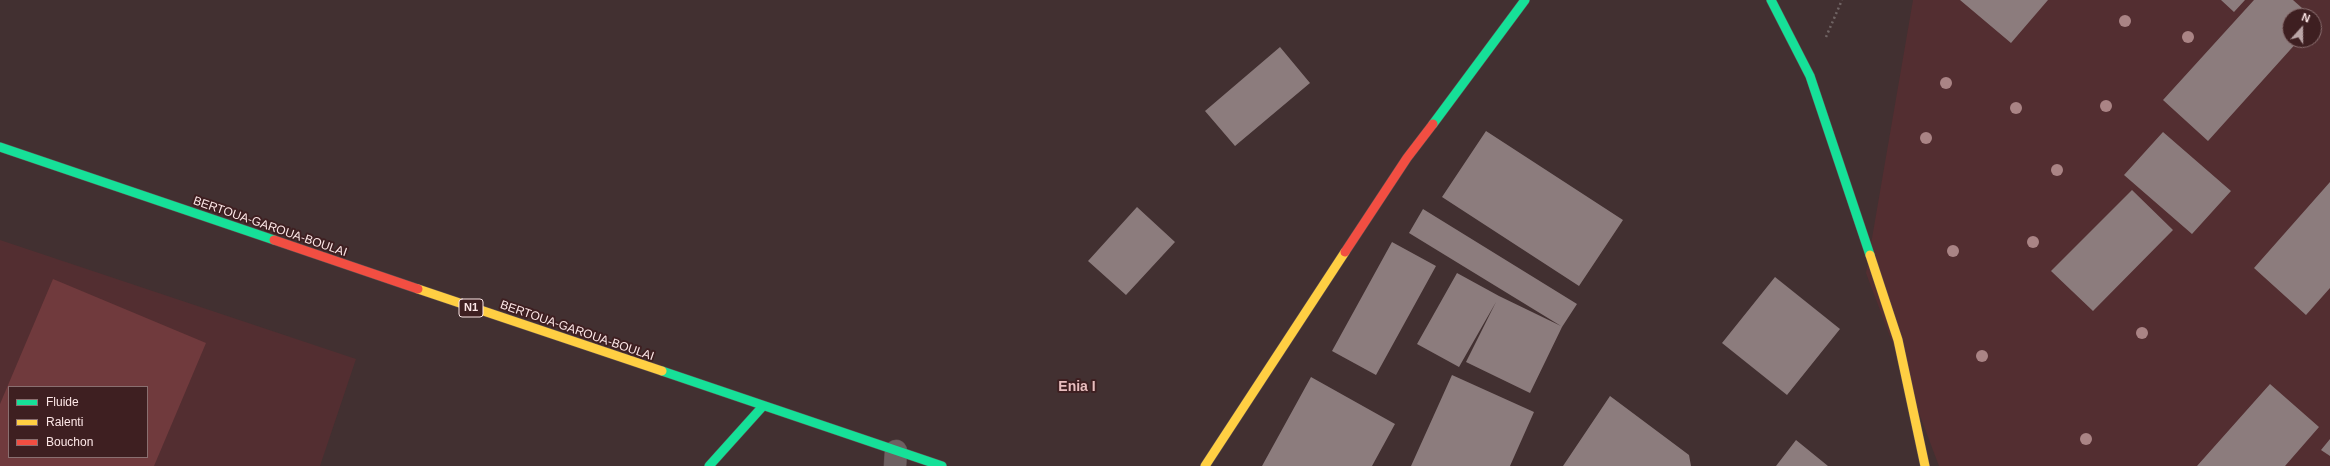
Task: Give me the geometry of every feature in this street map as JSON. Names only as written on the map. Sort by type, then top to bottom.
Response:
[{"type":"main road","points":[[1205,466],[1407,158],[1525,0]]},
{"type":"main road","points":[[1771,0],[1810,76],[1898,340],[1925,466]]},
{"type":"main road","name":"BERTOUA-GAROUA-BOULAI","points":[[0,147],[763,406],[895,459],[942,466]]},
{"type":"main road","points":[[709,466],[763,406]]},
{"type":"shaded area","points":[[1913,0],[2330,0],[2330,466],[1939,466],[1866,273]]},
{"type":"shaded area","points":[[0,240],[356,359],[320,466],[0,466]]},
{"type":"shaded area","points":[[53,279],[206,343],[154,466],[0,466],[0,404]]},
{"type":"building","points":[[1960,0],[2048,0],[2011,43]]},
{"type":"building","points":[[2221,0],[2245,0],[2234,12]]},
{"type":"building","points":[[2254,0],[2293,0],[2302,8],[2282,8],[2282,48],[2292,48],[2208,141],[2163,100]]},
{"type":"building","points":[[1280,47],[1310,83],[1235,146],[1205,111]]},
{"type":"building","points":[[1486,131],[1623,220],[1579,286],[1442,197]]},
{"type":"building","points":[[2163,132],[2231,191],[2192,234],[2124,175]]},
{"type":"building","points":[[2330,182],[2330,288],[2306,315],[2254,268]]},
{"type":"building","points":[[2132,190],[2173,230],[2093,311],[2051,271]]},
{"type":"building","points":[[1137,207],[1175,242],[1126,295],[1088,261]]},
{"type":"building","points":[[1423,209],[1577,304],[1562,327],[1530,393],[1466,362],[1496,302],[1459,367],[1417,344],[1457,273],[1499,296],[1561,326],[1409,233]]},
{"type":"building","points":[[1392,242],[1436,266],[1376,375],[1332,351]]},
{"type":"building","points":[[1775,277],[1840,329],[1787,395],[1722,343]]},
{"type":"building","points":[[1452,375],[1534,412],[1510,466],[1411,466]]},
{"type":"building","points":[[1311,377],[1395,424],[1372,466],[1262,466]]},
{"type":"building","points":[[2270,384],[2319,427],[2285,466],[2197,466]]},
{"type":"building","points":[[1610,396],[1689,455],[1691,466],[1563,466]]},
{"type":"building","points":[[2330,439],[2330,456],[2321,450]]},
{"type":"building","points":[[1796,440],[1828,466],[1776,466]]},
{"type":"traffic: fast","points":[[1433,124],[1525,0]]},
{"type":"traffic: fast","points":[[1771,0],[1810,76],[1870,255]]},
{"type":"traffic: fast","points":[[0,147],[274,240]]},
{"type":"traffic: fast","points":[[662,371],[942,466]]},
{"type":"traffic: fast","points":[[709,466],[763,406]]},
{"type":"traffic: slow","points":[[1205,466],[1345,252]]},
{"type":"traffic: slow","points":[[1870,255],[1898,340],[1925,466]]},
{"type":"traffic: slow","points":[[418,289],[662,371]]},
{"type":"traffic: jam","points":[[1345,252],[1407,158],[1433,124]]},
{"type":"traffic: jam","points":[[274,240],[418,289]]},
{"type":"district","name":"Enia I","points":[[1077,387]]}]
